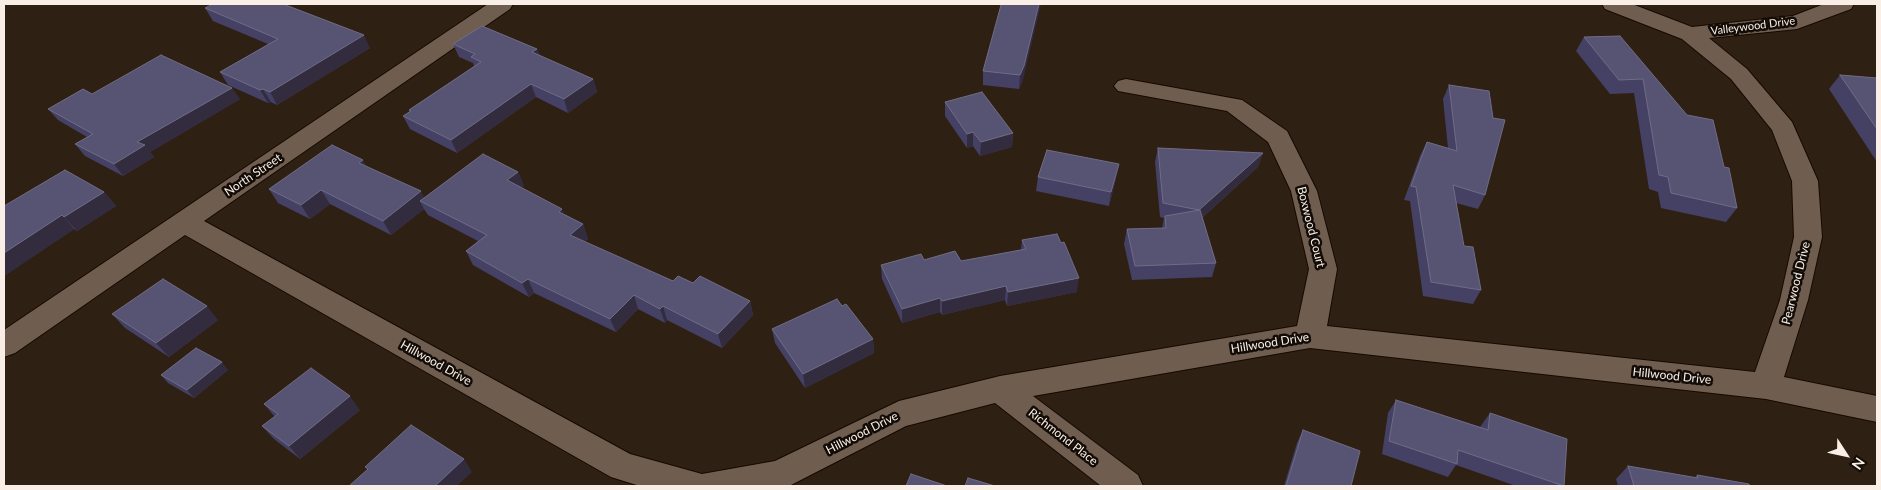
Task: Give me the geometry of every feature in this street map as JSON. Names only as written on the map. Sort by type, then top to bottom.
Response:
[{"type":"street","name":"North Street","points":[[4,345],[502,4]]},
{"type":"street","name":"Pearwood Drive","points":[[1613,4],[1690,34],[1739,74],[1783,128],[1805,181],[1808,237],[1794,300],[1766,386]]},
{"type":"street","name":"Valleywood Drive","points":[[1690,34],[1797,22],[1843,4]]},
{"type":"street","name":"Boxwood Court","points":[[1126,86],[1234,105],[1278,137],[1304,191],[1323,270],[1310,336]]},
{"type":"street","name":"Hillwood Drive","points":[[184,222],[623,467],[695,486]]},
{"type":"street","name":"Hillwood Drive","points":[[710,486],[780,475],[899,414],[1000,389],[1310,336],[1766,386],[1877,409]]},
{"type":"street","name":"Richmond Place","points":[[1000,389],[1126,486]]},
{"type":"building","points":[[213,4],[283,4],[364,35],[270,92],[263,89],[260,90],[220,72],[278,39],[205,8]]},
{"type":"building","points":[[1039,4],[1024,66],[1020,75],[983,71],[1001,5]]},
{"type":"building","points":[[482,26],[537,49],[532,52],[593,79],[564,99],[531,84],[451,140],[403,116],[411,111],[409,110],[481,62],[471,57],[475,54],[453,44]]},
{"type":"building","points":[[1620,36],[1687,115],[1713,120],[1724,167],[1729,168],[1737,208],[1671,193],[1668,177],[1659,175],[1643,79],[1619,80],[1584,37]]},
{"type":"building","points":[[161,55],[232,88],[137,142],[145,145],[114,164],[75,144],[93,134],[48,109],[83,89],[92,94]]},
{"type":"building","points":[[1840,75],[1877,78],[1877,129]]},
{"type":"building","points":[[1449,85],[1489,91],[1493,118],[1505,120],[1485,195],[1453,185],[1464,246],[1473,247],[1481,290],[1431,282],[1416,187],[1411,186],[1427,142],[1457,151]]},
{"type":"building","points":[[982,92],[1013,133],[981,142],[973,132],[967,134],[945,102]]},
{"type":"building","points":[[332,145],[363,160],[359,163],[421,191],[383,221],[321,190],[301,205],[269,189]]},
{"type":"building","points":[[1158,148],[1263,153],[1199,210],[1163,203]]},
{"type":"building","points":[[1047,150],[1119,164],[1111,192],[1038,177]]},
{"type":"building","points":[[483,154],[518,172],[507,180],[562,209],[559,212],[583,224],[570,235],[673,281],[678,276],[693,283],[700,276],[750,301],[718,334],[663,306],[660,309],[634,295],[610,319],[528,279],[522,283],[466,251],[487,235],[420,201]]},
{"type":"building","points":[[65,170],[104,192],[64,217],[62,215],[4,253],[4,206]]},
{"type":"building","points":[[1200,210],[1216,263],[1135,266],[1127,229],[1166,228],[1165,216]]},
{"type":"building","points":[[1057,234],[1061,243],[1064,242],[1079,278],[1008,292],[1006,286],[942,301],[940,298],[902,309],[881,265],[921,254],[924,260],[955,251],[961,261],[1026,249],[1022,240]]},
{"type":"building","points":[[163,279],[207,306],[156,343],[112,314]]},
{"type":"building","points":[[837,299],[842,306],[846,304],[873,339],[803,374],[772,329]]},
{"type":"building","points":[[196,348],[222,362],[187,390],[161,375]]},
{"type":"building","points":[[311,368],[350,396],[289,446],[262,426],[278,414],[264,404]]},
{"type":"building","points":[[1396,400],[1488,430],[1490,413],[1567,439],[1564,486],[1458,450],[1457,464],[1389,441]]},
{"type":"building","points":[[411,425],[464,459],[435,486],[349,486],[368,469],[365,467]]},
{"type":"building","points":[[1303,430],[1360,451],[1351,486],[1286,486]]},
{"type":"building","points":[[1628,466],[1698,478],[1697,475],[1749,484],[1750,486],[1634,486]]},
{"type":"building","points":[[911,474],[947,486],[906,486]]},
{"type":"building","points":[[968,478],[995,486],[965,486]]}]
